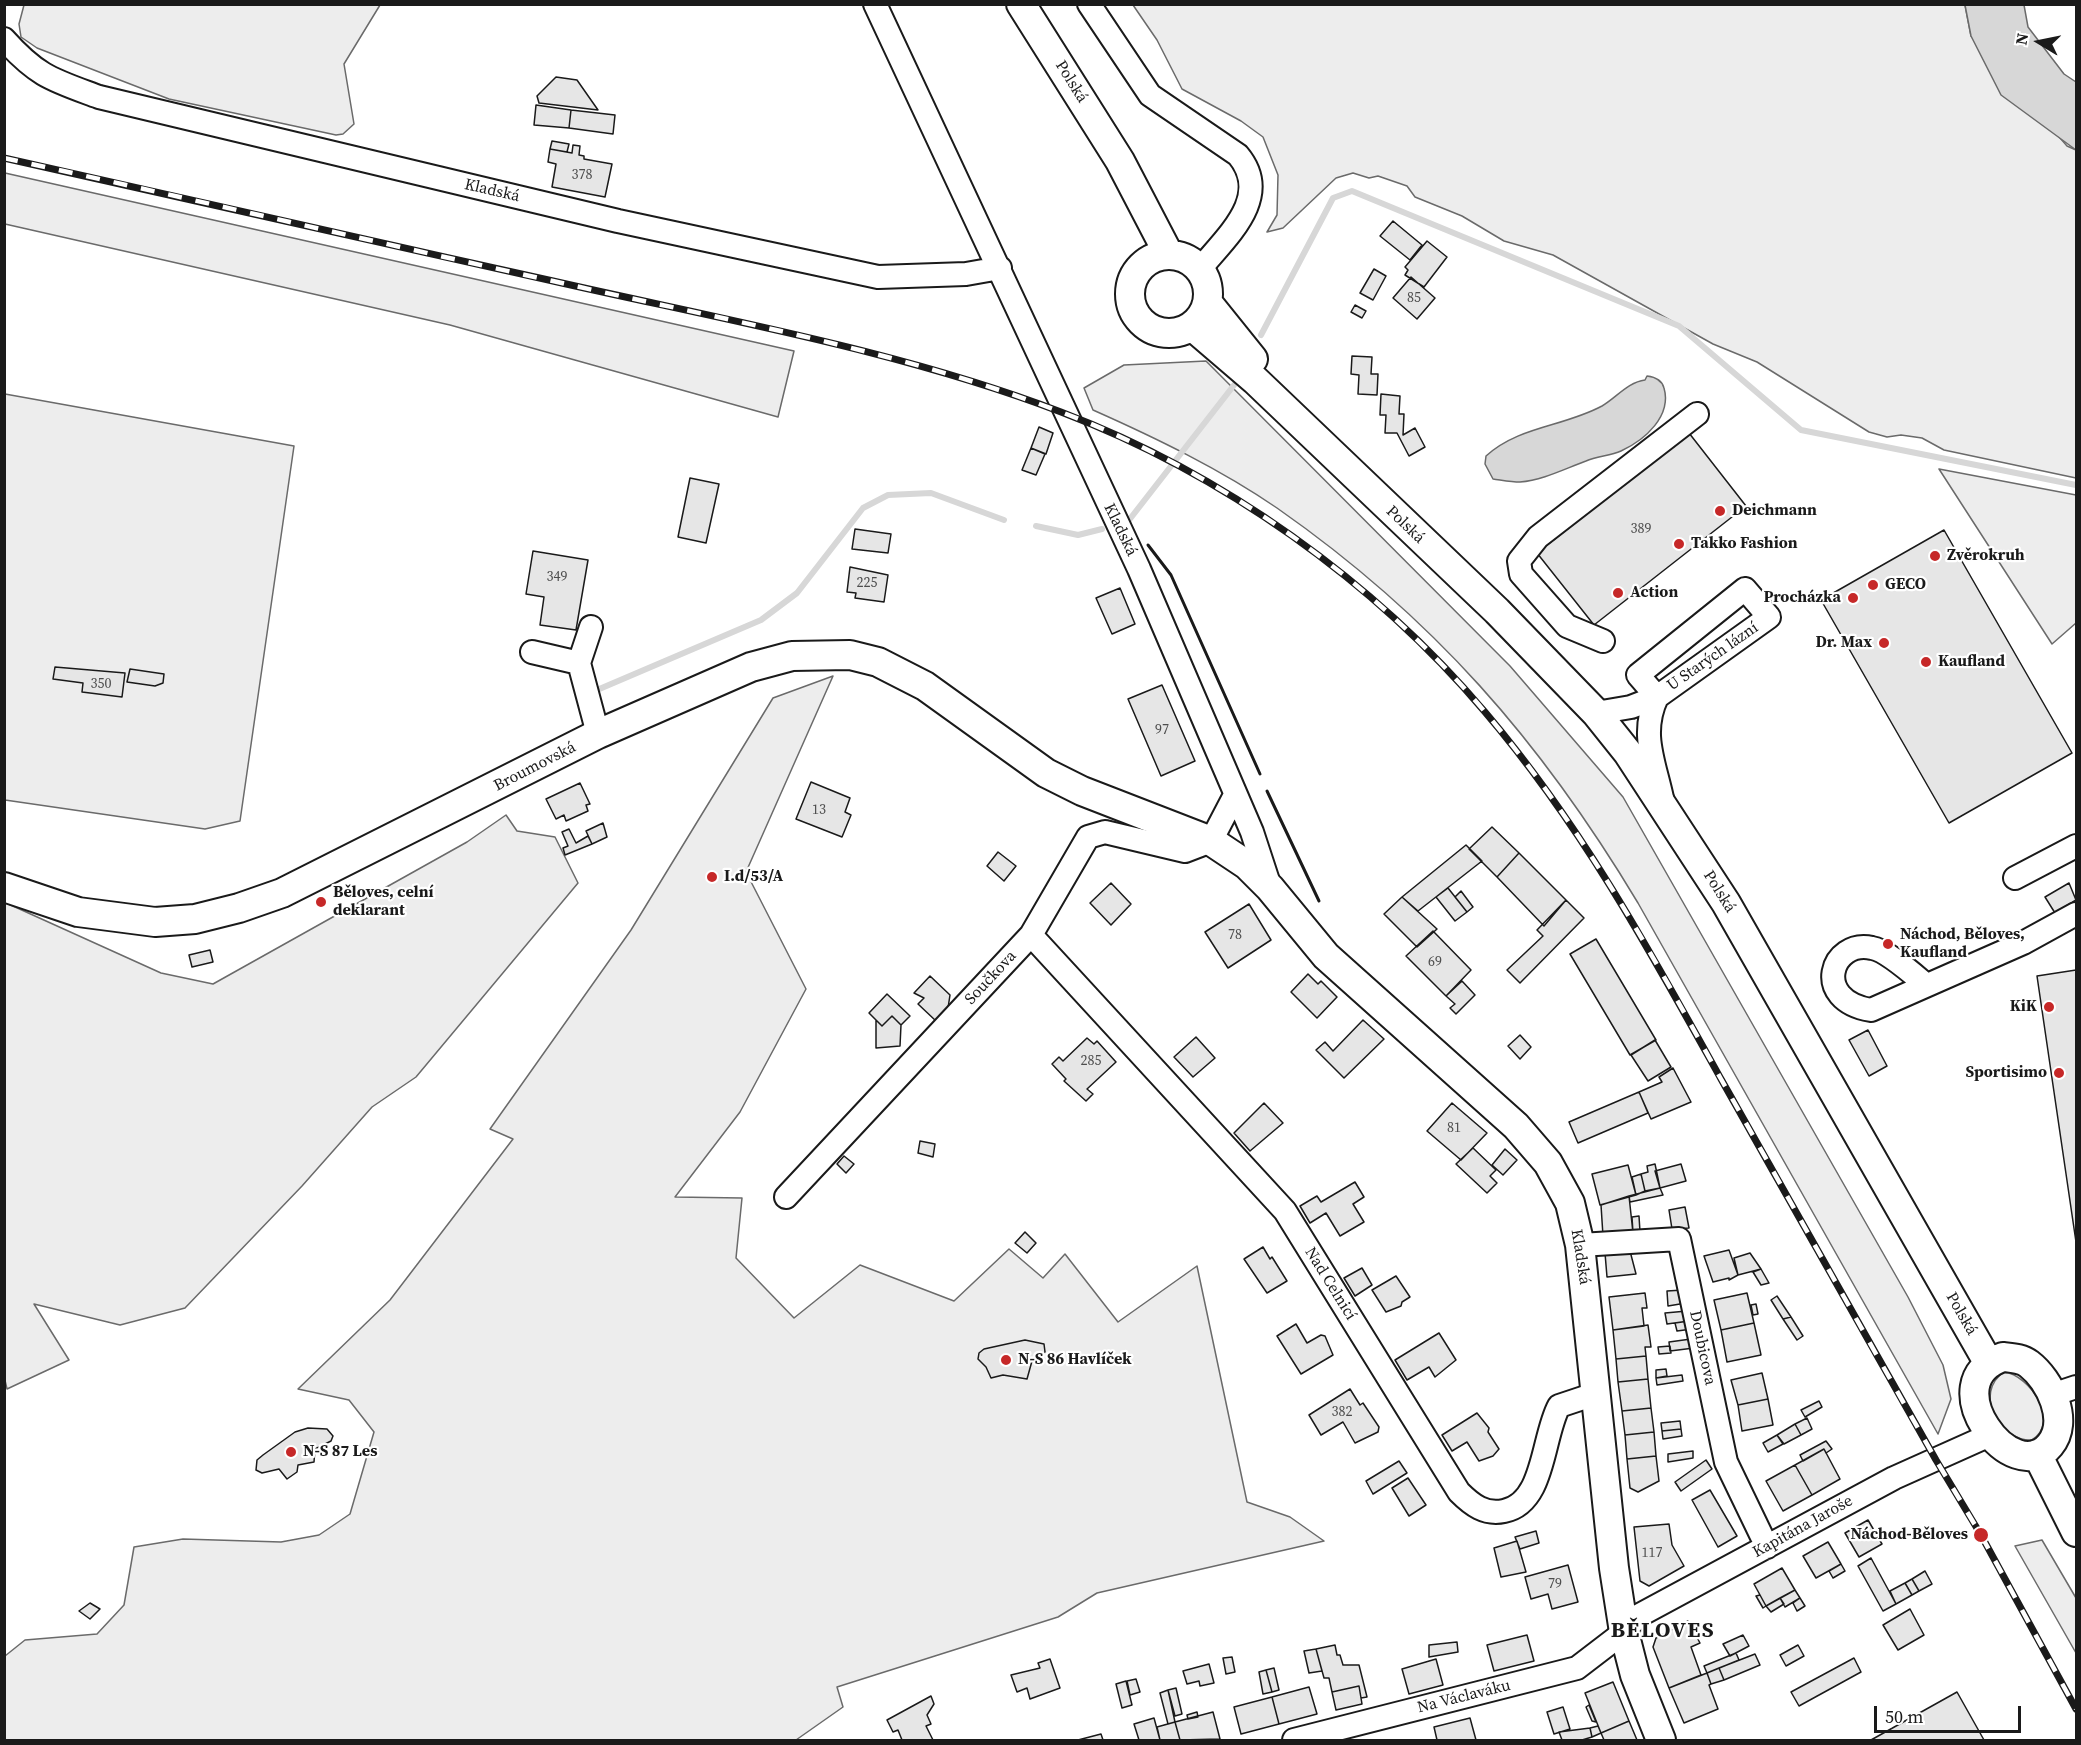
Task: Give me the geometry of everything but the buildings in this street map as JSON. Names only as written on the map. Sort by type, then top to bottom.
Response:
[{"type":"main road","name":"Polská","points":[[1021,4],[1120,161],[1177,261]]},
{"type":"main road","points":[[1177,261],[1208,285],[1200,315],[1184,331],[1164,333],[1154,331],[1138,319],[1131,301],[1132,282],[1177,261]]},
{"type":"main road","name":"Polská","points":[[1200,315],[1244,349],[1366,487],[1497,611],[1596,713],[1663,802],[1726,903],[1988,1362]]},
{"type":"main road","name":"Broumovská","points":[[4,886],[50,904],[106,917],[155,922],[195,919],[228,910],[282,893],[598,734],[751,667],[792,656],[850,655],[878,662],[925,686],[1046,773]]},
{"type":"main road","name":"Kladská","points":[[1046,773],[1082,791],[1211,841],[1247,865],[1270,888],[1326,956],[1516,1126],[1548,1163],[1570,1203],[1580,1245],[1595,1394],[1624,1632],[1635,1675],[1661,1740]]},
{"type":"main road","points":[[2003,1357],[2018,1358],[2046,1381],[2064,1391],[2056,1435],[2049,1446],[2037,1454],[2016,1454],[1997,1443],[1979,1415],[1974,1397],[1980,1372],[1988,1362],[2003,1357]]},
{"type":"main road","points":[[2037,1454],[2076,1532]]},
{"type":"street","name":"Kladská","points":[[875,4],[1000,268],[1064,413],[1139,569],[1252,832],[1270,888]]},
{"type":"street","points":[[1089,4],[1150,94],[1238,155],[1246,166],[1252,182],[1251,198],[1241,216],[1177,261]]},
{"type":"street","name":"Kladská","points":[[4,39],[27,64],[50,79],[99,97],[618,221],[878,277],[966,274],[1000,268]]},
{"type":"street","points":[[1603,641],[1567,626],[1521,574],[1519,561],[1538,537],[1697,414]]},
{"type":"street","name":"U Starých lázní","points":[[1657,697],[1638,675],[1745,589],[1769,617],[1657,697],[1649,714],[1648,729],[1663,802]]},
{"type":"street","points":[[591,627],[579,663],[598,734]]},
{"type":"street","points":[[532,652],[579,663]]},
{"type":"street","points":[[1596,713],[1631,707],[1657,697]]},
{"type":"street","points":[[1211,841],[1235,795]]},
{"type":"street","name":"Součkova","points":[[786,1197],[1031,934],[1088,837],[1096,832],[1104,832],[1185,851],[1211,841]]},
{"type":"street","points":[[2015,878],[2076,846]]},
{"type":"street","points":[[1925,984],[2023,943],[2076,914]]},
{"type":"street","name":"Nad Celnicí","points":[[1031,934],[1285,1211],[1459,1492],[1469,1502],[1495,1513],[1509,1510],[1523,1502],[1535,1484],[1551,1421],[1559,1406],[1595,1394]]},
{"type":"street","name":"Doubicova","points":[[1580,1245],[1679,1239],[1726,1462],[1767,1547]]},
{"type":"street","name":"Kapitána Jaroše","points":[[1624,1632],[1638,1616],[1894,1478],[1990,1435]]},
{"type":"street","name":"Na Václaváku","points":[[1294,1740],[1577,1668],[1624,1632]]},
{"type":"shaded area","points":[[24,4],[380,5],[344,64],[354,124],[343,134],[336,135],[169,99],[37,48],[21,37],[19,24]]},
{"type":"shaded area","points":[[1133,5],[1965,5],[1971,36],[2067,146],[2076,150],[2076,478],[1944,450],[1922,438],[1901,435],[1887,437],[1869,432],[1757,362],[1713,344],[1553,255],[1504,241],[1462,216],[1415,197],[1407,186],[1378,176],[1369,178],[1353,173],[1336,178],[1283,228],[1267,232],[1277,215],[1278,175],[1263,137],[1241,121],[1182,89],[1157,40]]},
{"type":"shaded area","points":[[1965,5],[2024,5],[2028,27],[2064,74],[2076,82],[2076,150],[2001,95],[1971,36]]},
{"type":"shaded area","points":[[5,173],[794,351],[778,417],[450,325],[5,224]]},
{"type":"shaded area","points":[[1206,361],[1510,666],[1623,797],[1908,1297],[1943,1365],[1951,1399],[1938,1434],[1638,903],[1563,788],[1522,736],[1480,686],[1434,638],[1386,593],[1333,550],[1277,508],[1233,480],[1164,443],[1093,410],[1084,388],[1124,365]]},
{"type":"shaded area","points":[[1647,376],[1662,383],[1664,408],[1654,426],[1639,440],[1617,453],[1590,459],[1537,479],[1520,482],[1493,479],[1485,464],[1486,456],[1499,446],[1513,438],[1602,406],[1628,387],[1645,380]]},
{"type":"shaded area","points":[[5,394],[294,446],[240,821],[205,829],[5,800]]},
{"type":"shaded area","points":[[1939,469],[2076,495],[2076,623],[2052,644]]},
{"type":"shaded area","points":[[833,676],[746,872],[806,989],[740,1112],[675,1197],[742,1198],[736,1258],[794,1318],[860,1265],[954,1301],[1009,1249],[1043,1278],[1065,1254],[1118,1322],[1197,1266],[1247,1502],[1290,1517],[1324,1541],[1097,1593],[1058,1617],[837,1687],[843,1707],[796,1740],[5,1740],[5,1656],[25,1640],[97,1634],[124,1605],[134,1547],[183,1539],[281,1542],[319,1535],[350,1514],[374,1432],[349,1400],[298,1389],[390,1300],[513,1139],[490,1129],[631,930],[773,698]]},
{"type":"shaded area","points":[[506,815],[517,831],[555,837],[578,883],[416,1077],[372,1107],[302,1186],[185,1308],[120,1325],[34,1304],[69,1360],[7,1389],[4,1376],[4,902],[161,973],[213,984],[467,842]]},
{"type":"shaded area","points":[[2004,1372],[2023,1381],[2039,1400],[2044,1422],[2040,1432],[2032,1440],[2009,1433],[1994,1414],[1991,1392],[1995,1381]]},
{"type":"shaded area","points":[[2042,1540],[2076,1598],[2076,1653],[2015,1546]]},
{"type":"waterway","points":[[1261,335],[1333,198],[1352,191],[1679,326],[1801,430],[2076,485]]},
{"type":"waterway","points":[[1126,524],[1238,380]]},
{"type":"waterway","points":[[597,690],[761,620],[797,593],[863,508],[888,495],[931,493],[1004,520]]},
{"type":"waterway","points":[[1036,526],[1078,535],[1102,529]]},
{"type":"railway","points":[[4,158],[745,323],[938,371],[1000,390],[1121,437],[1180,466],[1237,499],[1292,536],[1395,618],[1442,664],[1485,712],[1553,799],[1640,936],[1936,1460],[1981,1535],[2076,1709]]},
{"type":"wall","points":[[1148,545],[1171,575],[1260,774]]},
{"type":"wall","points":[[1267,791],[1319,901]]},
{"type":"place","name":"Deichmann","points":[[1720,511]]},
{"type":"place","name":"Takko Fashion","points":[[1679,544]]},
{"type":"place","name":"Zvěrokruh","points":[[1935,556]]},
{"type":"place","name":"GECO","points":[[1873,585]]},
{"type":"place","name":"Action","points":[[1618,593]]},
{"type":"place","name":"Procházka","points":[[1853,598]]},
{"type":"place","name":"Dr. Max","points":[[1884,643]]},
{"type":"place","name":"Kaufland","points":[[1926,662]]},
{"type":"place","name":"I.d/53/A","points":[[712,877]]},
{"type":"place","name":"Běloves, celní deklarant","points":[[321,902]]},
{"type":"place","name":"Náchod, Běloves, Kaufland","points":[[1888,944]]},
{"type":"place","name":"KiK","points":[[2049,1007]]},
{"type":"place","name":"Sportisimo","points":[[2059,1073]]},
{"type":"place","name":"N-S 86 Havlíček","points":[[1006,1360]]},
{"type":"place","name":"N-S 87 Les","points":[[291,1452]]},
{"type":"place","name":"Náchod-Běloves","points":[[1981,1535]]},
{"type":"district","name":"BĚLOVES","points":[[1663,1631]]}]
